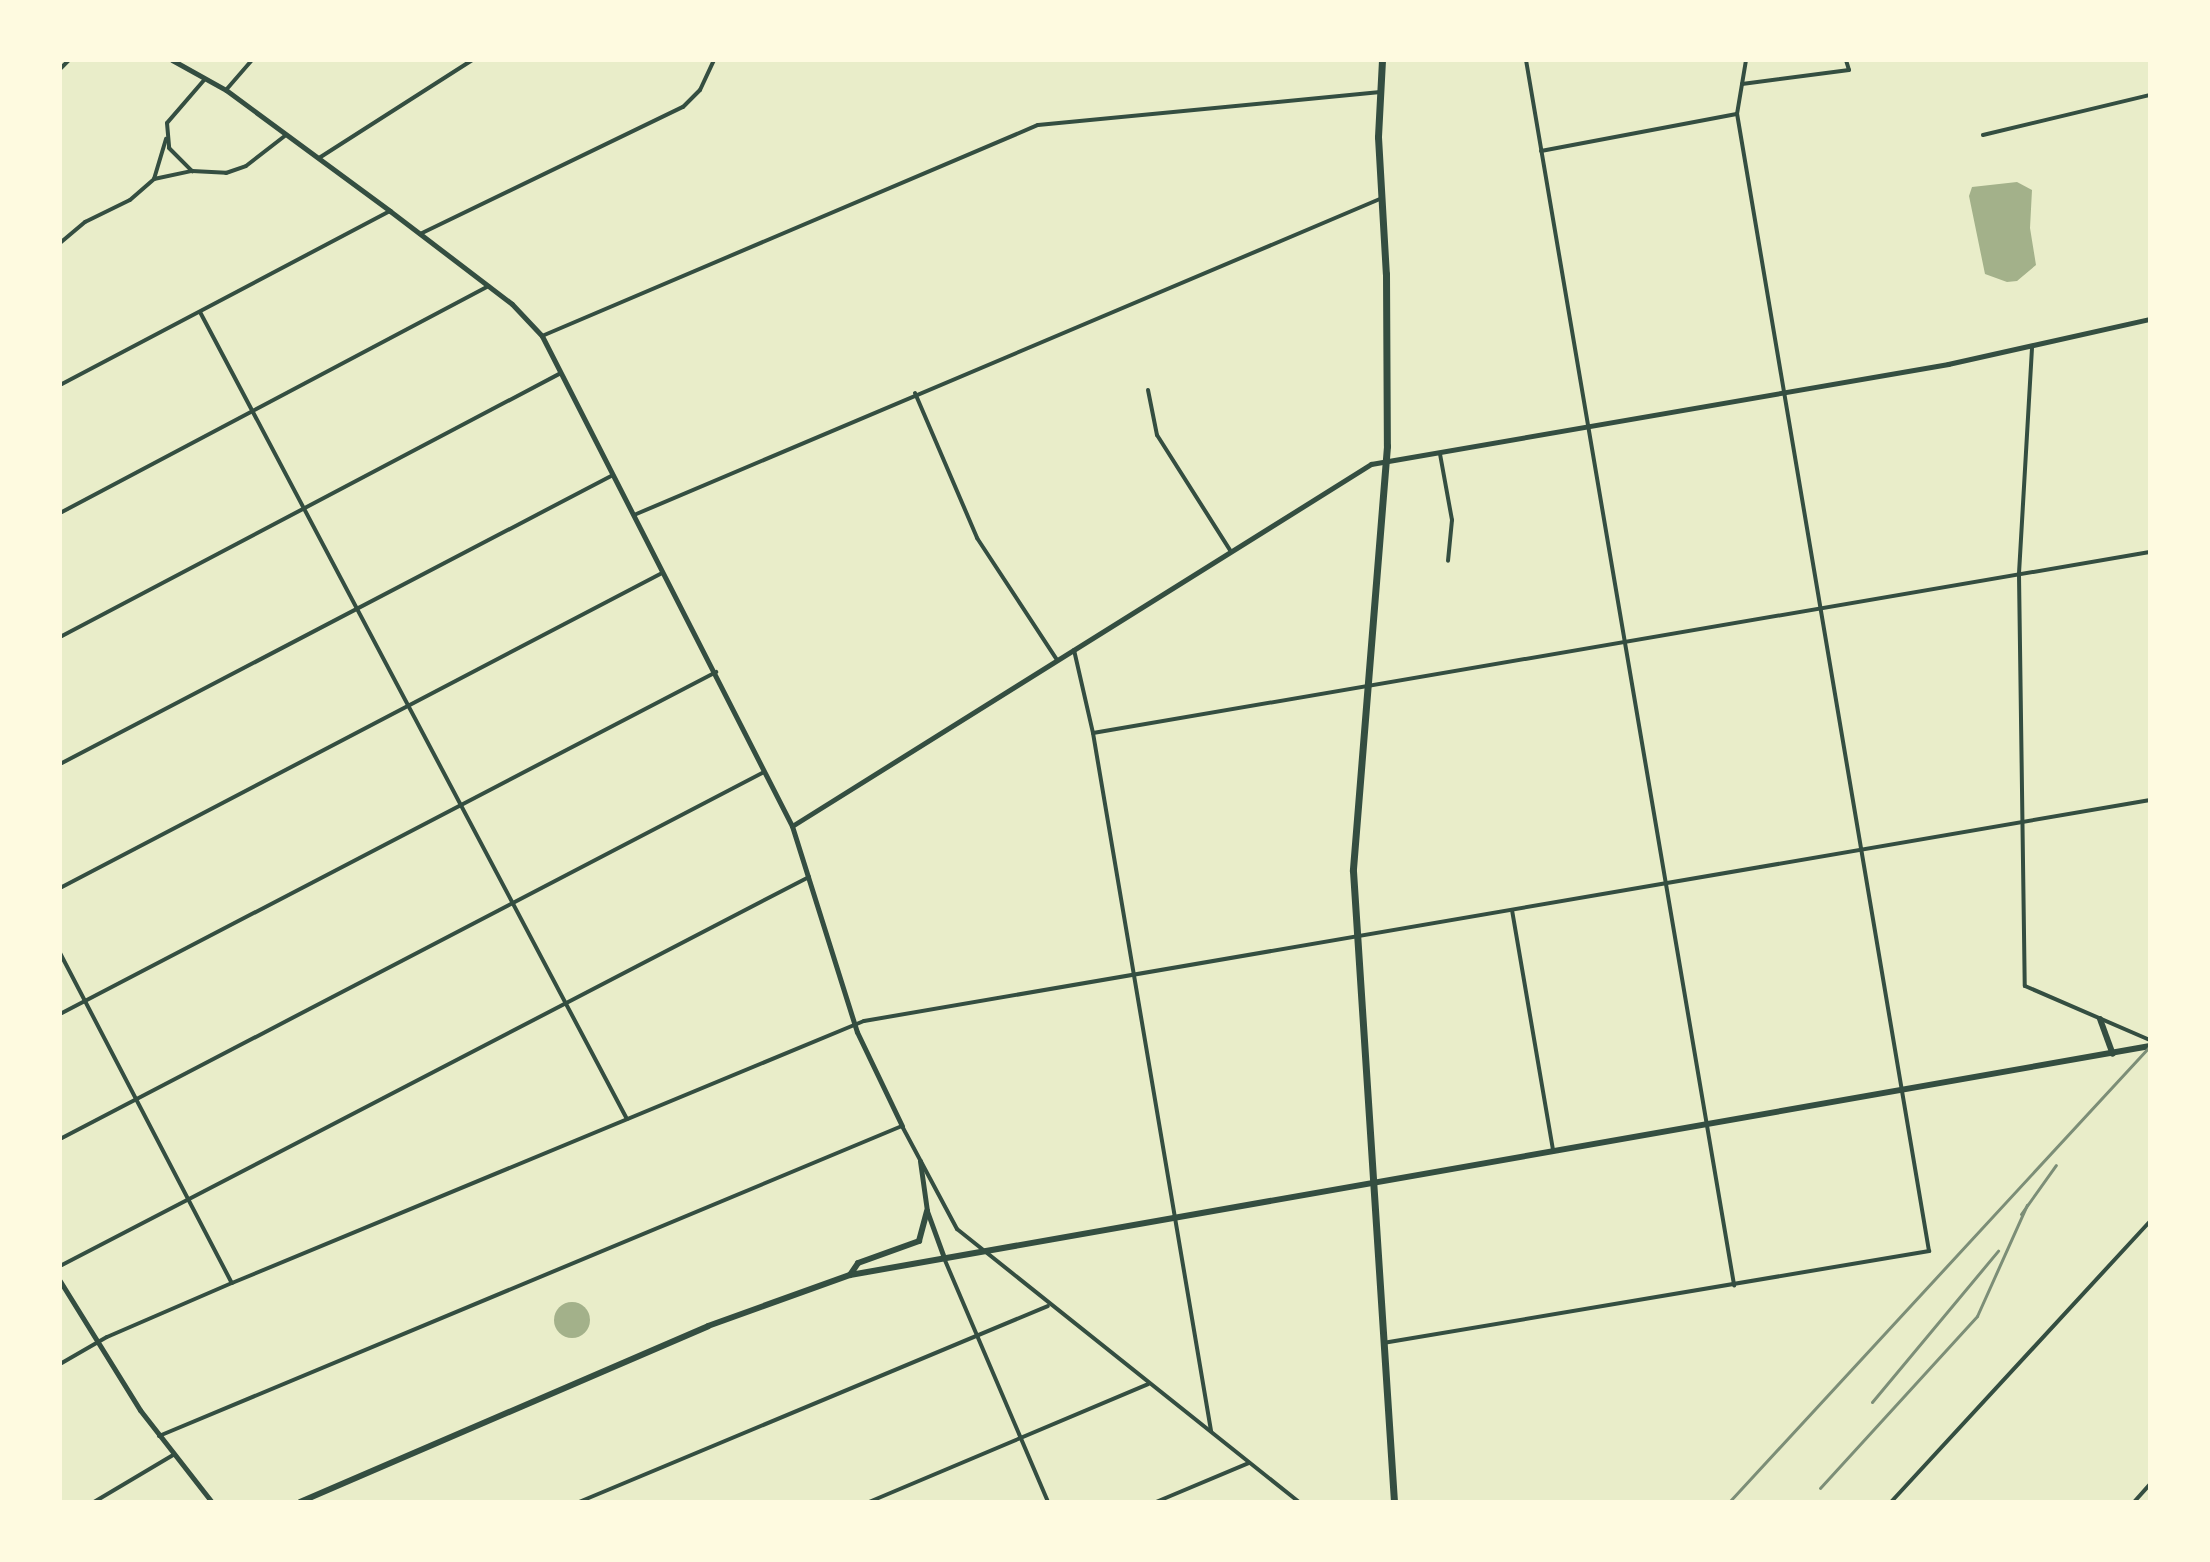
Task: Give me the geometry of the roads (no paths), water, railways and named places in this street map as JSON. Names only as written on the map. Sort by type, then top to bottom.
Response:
[{"type":"main road","points":[[1382,60],[1386,462],[1353,871],[1394,1502]]},
{"type":"main road","points":[[2100,1019],[2113,1054]]},
{"type":"main road","points":[[300,1502],[708,1326],[850,1275],[979,1248],[1904,1092],[2113,1054],[2150,1043]]},
{"type":"main road","points":[[850,1275],[858,1263],[919,1241],[927,1211]]},
{"type":"street","points":[[60,69],[69,60]]},
{"type":"street","points":[[172,60],[226,90],[319,158],[489,286],[542,336],[792,826],[854,1025],[902,1126],[957,1229],[1048,1306],[1299,1502]]},
{"type":"street","points":[[226,90],[252,60]]},
{"type":"street","points":[[319,158],[472,60]]},
{"type":"street","points":[[420,234],[683,107],[700,90],[714,60]]},
{"type":"street","points":[[1526,60],[1586,428],[1734,1285]]},
{"type":"street","points":[[1382,1343],[1929,1251],[1737,114],[1746,60]]},
{"type":"street","points":[[1742,84],[1849,70],[1846,60]]},
{"type":"street","points":[[154,179],[166,138],[167,123],[205,79]]},
{"type":"street","points":[[542,336],[1038,125],[1380,92]]},
{"type":"street","points":[[1983,135],[2150,95]]},
{"type":"street","points":[[1541,151],[1737,114]]},
{"type":"street","points":[[60,243],[77,227],[130,200],[154,179],[192,171],[226,173],[246,166],[286,135]]},
{"type":"street","points":[[166,138],[169,148],[192,171]]},
{"type":"street","points":[[634,515],[915,393],[1382,198]]},
{"type":"street","points":[[60,385],[390,211]]},
{"type":"street","points":[[60,513],[489,286]]},
{"type":"street","points":[[200,312],[627,1119]]},
{"type":"street","points":[[792,826],[1364,467],[2032,348],[2150,319]]},
{"type":"street","points":[[2032,348],[2019,575],[2025,986],[2150,1043]]},
{"type":"street","points":[[60,637],[561,373]]},
{"type":"street","points":[[1148,390],[1157,435],[1230,550]]},
{"type":"street","points":[[915,393],[977,538],[1057,660]]},
{"type":"street","points":[[1440,454],[1452,520],[1448,561]]},
{"type":"street","points":[[60,764],[613,475]]},
{"type":"street","points":[[1093,733],[2150,552]]},
{"type":"street","points":[[60,888],[664,572]]},
{"type":"street","points":[[1074,650],[1093,733],[1211,1433]]},
{"type":"street","points":[[60,1014],[716,672]]},
{"type":"street","points":[[60,1139],[766,771]]},
{"type":"street","points":[[60,1364],[97,1343],[232,1283],[854,1025],[1134,973],[2150,800]]},
{"type":"street","points":[[60,1266],[565,1001],[809,877]]},
{"type":"street","points":[[1512,910],[1553,1151]]},
{"type":"street","points":[[60,953],[191,1197],[232,1283]]},
{"type":"street","points":[[159,1436],[902,1126]]},
{"type":"street","points":[[920,1161],[927,1211],[943,1255],[1048,1502]]},
{"type":"street","points":[[1891,1502],[2150,1221]]},
{"type":"street","points":[[60,1281],[159,1436],[212,1502]]},
{"type":"street","points":[[579,1502],[1048,1306]]},
{"type":"street","points":[[869,1502],[1148,1384]]},
{"type":"street","points":[[94,1502],[173,1455]]},
{"type":"street","points":[[1156,1502],[1249,1463]]},
{"type":"street","points":[[2134,1502],[2150,1484]]},
{"type":"railway","points":[[1729,1502],[2150,1046]]},
{"type":"railway","points":[[2021,1214],[2056,1165]]},
{"type":"railway","points":[[1820,1488],[1977,1316],[2027,1205]]},
{"type":"railway","points":[[1872,1402],[1998,1251]]}]
